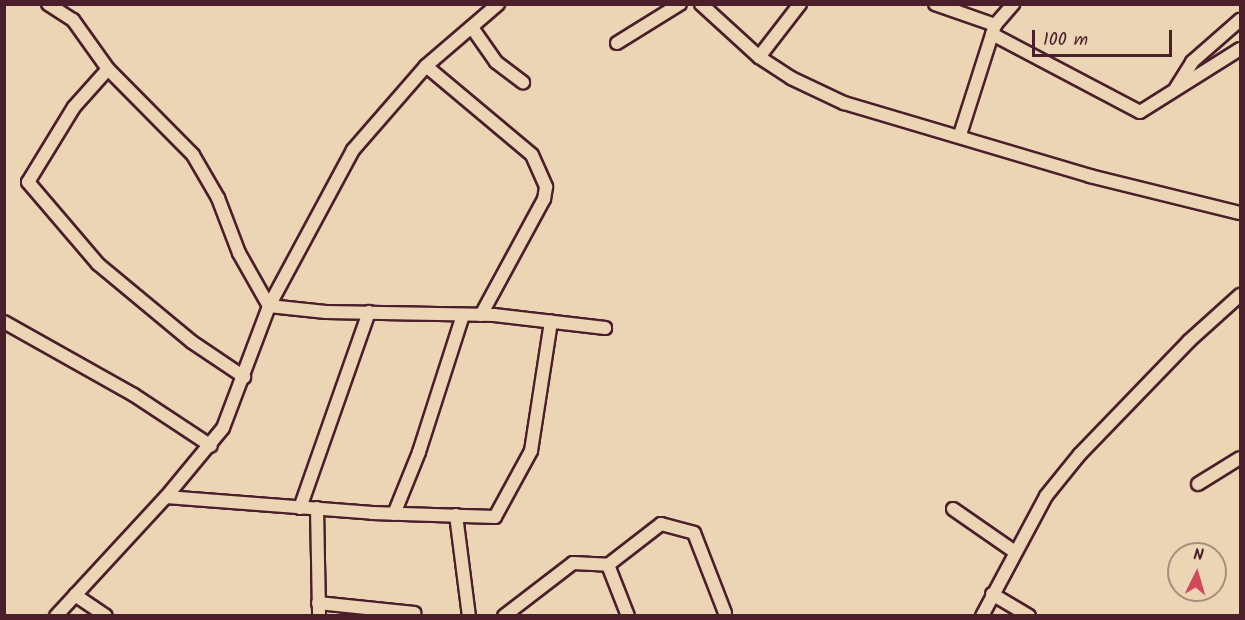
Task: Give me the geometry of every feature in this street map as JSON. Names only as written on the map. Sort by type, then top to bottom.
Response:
[{"type":"street","points":[[48,4],[73,20],[108,69],[193,155],[218,198],[239,253],[269,306]]},
{"type":"street","points":[[56,615],[212,446],[231,412],[269,306],[353,150],[426,66],[473,29],[498,4]]},
{"type":"street","points":[[617,43],[680,4]]},
{"type":"street","points":[[701,4],[759,57],[791,78],[844,103],[883,117],[960,135],[1090,176],[1240,213]]},
{"type":"street","points":[[759,57],[800,4]]},
{"type":"street","points":[[960,135],[993,30],[1013,4]]},
{"type":"street","points":[[935,5],[993,30],[1096,86],[1132,110],[1149,109],[1240,49]]},
{"type":"street","points":[[1173,93],[1192,62],[1240,20]]},
{"type":"street","points":[[473,29],[496,62],[523,82]]},
{"type":"street","points":[[426,66],[532,155],[546,187],[544,199],[481,315]]},
{"type":"street","points":[[108,69],[68,116],[28,182],[98,264],[192,342],[244,377]]},
{"type":"street","points":[[982,615],[1046,496],[1080,454],[1189,341],[1240,295]]},
{"type":"street","points":[[269,306],[481,315],[605,328]]},
{"type":"street","points":[[300,508],[369,312]]},
{"type":"street","points":[[394,514],[419,452],[463,315]]},
{"type":"street","points":[[4,322],[134,395],[212,446]]},
{"type":"street","points":[[166,497],[394,514],[495,517],[531,451],[551,322]]},
{"type":"street","points":[[1198,484],[1240,458]]},
{"type":"street","points":[[317,508],[318,609],[414,613]]},
{"type":"street","points":[[953,509],[1015,552]]},
{"type":"street","points":[[456,515],[469,615]]},
{"type":"street","points":[[507,615],[573,563],[608,565],[662,524],[694,534],[725,613]]},
{"type":"street","points":[[608,565],[628,615]]},
{"type":"street","points":[[75,594],[106,615]]},
{"type":"street","points":[[992,594],[1029,615]]}]
